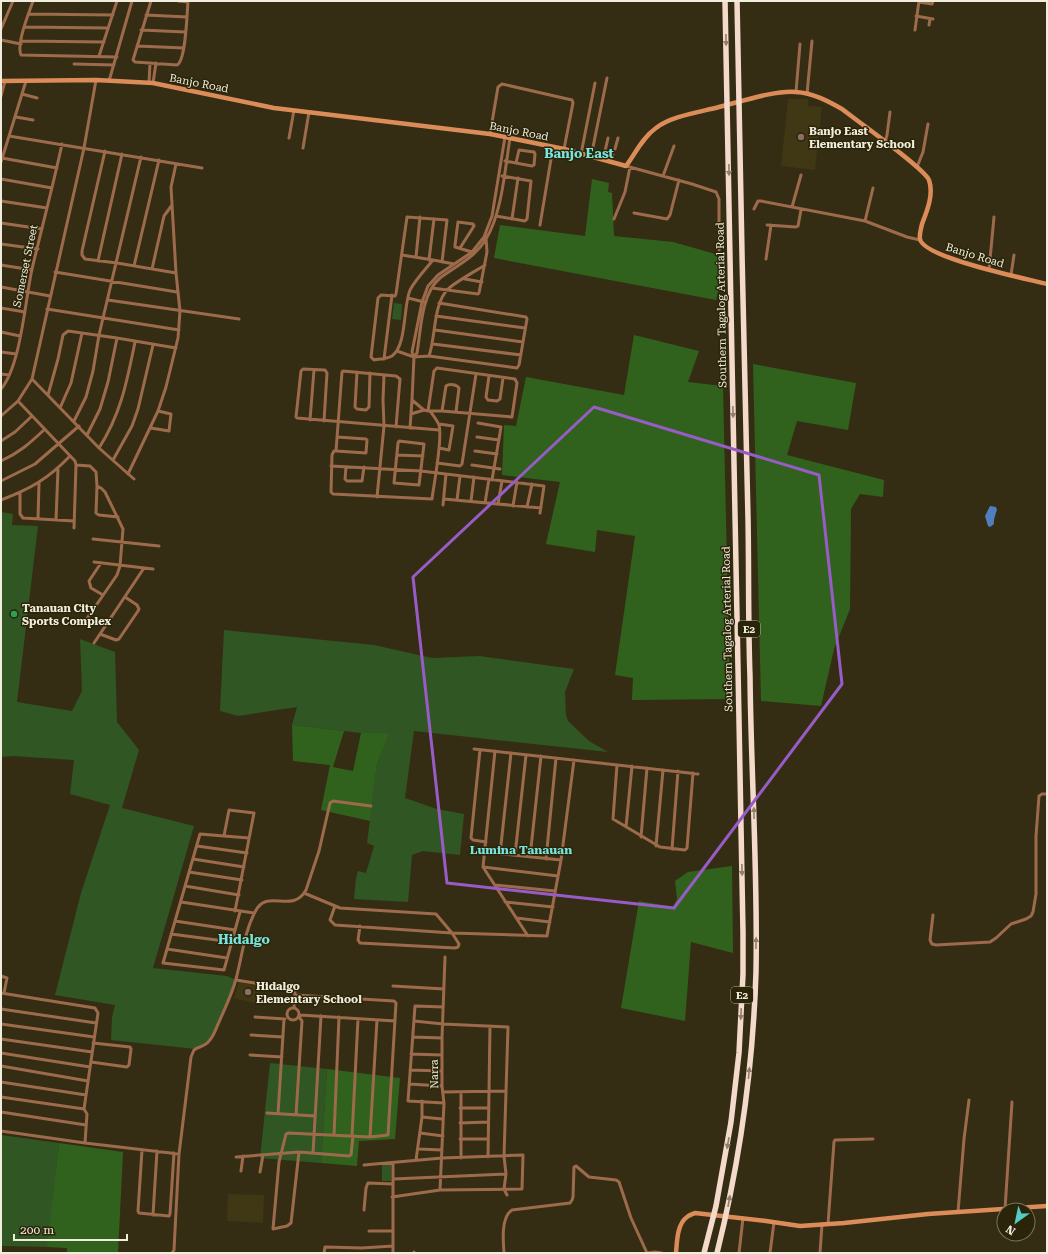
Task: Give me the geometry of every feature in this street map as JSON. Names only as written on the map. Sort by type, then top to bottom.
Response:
[{"type":"highway","name":"Southern Tagalog Arterial Road","points":[[704,1253],[716,1206],[731,1122],[739,1053],[743,960],[740,720],[725,1]]},
{"type":"highway","name":"Southern Tagalog Arterial Road","points":[[717,1253],[727,1211],[743,1126],[751,1056],[756,973],[756,886],[750,679],[737,1]]},
{"type":"street","points":[[1,29],[14,1]]},
{"type":"street","points":[[33,1],[24,27],[21,42],[20,52],[23,55],[116,57]]},
{"type":"street","points":[[99,56],[117,1]]},
{"type":"street","points":[[109,81],[132,1]]},
{"type":"street","points":[[151,1],[133,60],[177,66],[180,64],[184,48],[188,1],[178,1]]},
{"type":"street","points":[[915,30],[919,2],[932,4],[933,1]]},
{"type":"street","points":[[29,14],[113,15]]},
{"type":"street","points":[[146,14],[187,16]]},
{"type":"street","points":[[916,16],[932,19],[930,25]]},
{"type":"street","points":[[24,27],[108,28]]},
{"type":"street","points":[[141,30],[185,32]]},
{"type":"street","points":[[1,40],[21,42],[104,42]]},
{"type":"street","points":[[807,94],[812,41]]},
{"type":"street","points":[[796,92],[800,44]]},
{"type":"street","points":[[137,46],[184,48]]},
{"type":"street","points":[[150,63],[151,83]]},
{"type":"street","points":[[151,83],[156,63]]},
{"type":"street","points":[[74,64],[114,65]]},
{"type":"street","points":[[591,157],[607,78]]},
{"type":"street","points":[[1,416],[18,401],[32,379],[84,148],[96,80]]},
{"type":"street","name":"Banjo Road","points":[[3,81],[96,80],[151,83],[274,108],[490,134],[564,149],[628,167]]},
{"type":"street","points":[[1,96],[3,81]]},
{"type":"street","points":[[1,162],[26,81]]},
{"type":"street","points":[[581,154],[595,83]]},
{"type":"street","points":[[490,134],[498,87],[502,84],[572,100],[573,103],[564,149]]},
{"type":"street","points":[[614,219],[625,192],[628,167],[651,132],[664,122],[715,108],[783,93],[796,92],[829,101],[917,167],[928,179],[930,191],[929,206],[920,230],[920,240],[906,237],[865,221],[801,210],[761,201],[758,201],[754,209]]},
{"type":"street","points":[[22,94],[37,98]]},
{"type":"street","points":[[289,138],[294,110]]},
{"type":"street","points":[[303,148],[309,112]]},
{"type":"street","points":[[885,142],[890,112]]},
{"type":"street","points":[[16,117],[33,120]]},
{"type":"street","points":[[917,167],[923,152],[928,124]]},
{"type":"street","points":[[9,136],[202,168]]},
{"type":"street","points":[[410,428],[414,357],[412,352],[424,302],[430,287],[438,275],[472,252],[485,238],[492,216],[503,154],[508,138]]},
{"type":"street","points":[[430,287],[476,253],[497,217],[507,156],[508,138]]},
{"type":"street","points":[[603,160],[608,138]]},
{"type":"street","points":[[615,149],[618,138]]},
{"type":"street","name":"Somerset Street","points":[[1,389],[9,375],[16,354],[32,270],[62,144]]},
{"type":"street","points":[[663,176],[674,146]]},
{"type":"street","points":[[540,225],[553,147]]},
{"type":"street","points":[[502,161],[533,166],[534,152],[519,150],[516,163]]},
{"type":"street","points":[[105,151],[82,255],[85,259],[176,273]]},
{"type":"street","points":[[98,261],[122,154]]},
{"type":"street","points":[[503,154],[507,156]]},
{"type":"street","points":[[610,162],[613,155]]},
{"type":"street","points":[[74,422],[86,397],[93,371],[99,335],[141,157]]},
{"type":"street","points":[[2,158],[56,168]]},
{"type":"street","points":[[134,266],[159,160]]},
{"type":"street","points":[[128,474],[158,412],[176,348],[179,330],[180,311],[177,292],[171,187],[176,164]]},
{"type":"street","points":[[628,167],[679,180],[714,191],[718,194],[720,224],[719,250]]},
{"type":"street","points":[[492,216],[525,221],[527,219],[532,182],[499,175]]},
{"type":"street","points":[[792,207],[800,175]]},
{"type":"street","points":[[512,219],[518,178]]},
{"type":"street","points":[[1,179],[52,188]]},
{"type":"street","points":[[634,213],[667,219],[670,215],[679,180]]},
{"type":"street","points":[[865,221],[873,188]]},
{"type":"street","points":[[496,195],[500,196]]},
{"type":"street","points":[[1,201],[47,208]]},
{"type":"street","points":[[152,269],[164,216],[172,205]]},
{"type":"street","points":[[767,225],[794,228],[796,227],[801,210]]},
{"type":"street","points":[[434,219],[431,260],[415,282],[408,298],[400,344],[397,351],[391,356],[384,359],[374,360],[371,357],[378,298],[381,295],[396,294],[406,218],[408,216],[447,220],[442,262]]},
{"type":"street","points":[[989,270],[994,217]]},
{"type":"street","points":[[416,257],[420,218]]},
{"type":"street","points":[[1,222],[42,229]]},
{"type":"street","points":[[460,248],[474,226],[473,224],[457,223],[454,246],[460,248],[472,252],[476,253]]},
{"type":"street","points":[[766,258],[771,225]]},
{"type":"street","points":[[430,287],[478,294],[481,291],[487,252],[485,238]]},
{"type":"street","name":"Banjo Road","points":[[920,240],[923,245],[950,258],[989,270],[1047,284]]},
{"type":"street","points":[[1,244],[38,249]]},
{"type":"street","points":[[402,255],[460,264]]},
{"type":"street","points":[[1011,275],[1014,255]]},
{"type":"street","points":[[429,356],[433,344],[439,303],[454,284],[465,279],[485,265]]},
{"type":"street","points":[[1,266],[32,270]]},
{"type":"street","points":[[55,272],[113,280],[177,292]]},
{"type":"street","points":[[465,279],[482,282]]},
{"type":"street","points":[[1,287],[50,296]]},
{"type":"street","points":[[384,359],[392,295]]},
{"type":"street","points":[[408,298],[424,302]]},
{"type":"street","points":[[108,300],[238,319]]},
{"type":"street","points":[[397,351],[414,357],[429,356],[517,368],[519,365],[527,319],[526,317],[439,303]]},
{"type":"street","points":[[1,308],[25,312]]},
{"type":"street","points":[[47,309],[179,330]]},
{"type":"street","points":[[436,316],[525,328]]},
{"type":"street","points":[[434,330],[523,342]]},
{"type":"street","points":[[48,395],[63,335],[68,331],[176,348]]},
{"type":"street","points":[[1,332],[20,336]]},
{"type":"street","points":[[60,408],[71,383],[82,333]]},
{"type":"street","points":[[87,435],[100,409],[108,382],[117,338]]},
{"type":"street","points":[[99,448],[117,415],[126,386],[135,342]]},
{"type":"street","points":[[433,344],[520,355]]},
{"type":"street","points":[[113,460],[132,426],[138,408],[153,345]]},
{"type":"street","points":[[1,352],[16,354]]},
{"type":"street","points":[[324,421],[327,373],[325,370],[303,369],[301,371],[297,418],[310,420],[439,430]]},
{"type":"street","points":[[337,437],[366,439],[367,446],[365,453],[336,451],[332,453],[331,492],[333,494],[432,499],[439,448],[439,424],[429,411],[434,371],[436,369],[515,379],[517,383],[512,417],[429,411],[424,410],[411,414]]},
{"type":"street","points":[[310,420],[314,370]]},
{"type":"street","points":[[336,451],[341,373],[343,371],[396,376],[400,379],[396,427]]},
{"type":"street","points":[[356,372],[355,407],[357,409],[366,410],[369,408],[370,374]]},
{"type":"street","points":[[1,374],[9,375]]},
{"type":"street","points":[[437,462],[461,465],[476,374]]},
{"type":"street","points":[[377,497],[384,426],[384,375]]},
{"type":"street","points":[[489,376],[486,397],[488,400],[497,401],[500,399],[503,378]]},
{"type":"street","points":[[32,379],[99,448],[134,479]]},
{"type":"street","points":[[442,411],[446,386],[449,384],[459,388],[456,412]]},
{"type":"street","points":[[412,400],[424,410]]},
{"type":"street","points":[[18,401],[75,461],[74,528]]},
{"type":"street","points":[[151,428],[169,431],[171,414],[158,412]]},
{"type":"street","points":[[1,441],[15,432],[32,416]]},
{"type":"street","points":[[478,423],[501,427],[494,468],[485,503]]},
{"type":"street","points":[[439,424],[453,426],[449,450],[439,448]]},
{"type":"street","points":[[1,481],[35,464],[79,426]]},
{"type":"street","points":[[1,461],[14,456],[45,429]]},
{"type":"street","points":[[477,438],[499,440]]},
{"type":"street","points":[[399,441],[424,444],[418,485],[395,483],[397,455],[399,441]]},
{"type":"street","points":[[475,451],[496,454]]},
{"type":"street","points":[[397,455],[423,456]]},
{"type":"street","points":[[1,500],[20,493],[39,483],[70,456]]},
{"type":"street","points":[[76,465],[90,466],[96,472],[96,513],[98,516],[118,517]]},
{"type":"street","points":[[472,465],[500,470]]},
{"type":"street","points":[[331,466],[421,471],[544,486],[540,514]]},
{"type":"street","points":[[346,466],[346,480],[361,482],[363,480],[364,468]]},
{"type":"street","points":[[56,520],[58,468]]},
{"type":"street","points":[[443,505],[446,474]]},
{"type":"street","points":[[457,500],[460,476]]},
{"type":"street","points":[[471,501],[474,477]]},
{"type":"street","points":[[498,504],[502,481]]},
{"type":"street","points":[[513,506],[517,482]]},
{"type":"street","points":[[38,519],[39,483]]},
{"type":"street","points":[[527,507],[532,484]]},
{"type":"street","points":[[86,620],[117,575],[120,566],[122,542],[123,529],[118,517],[105,492],[97,486]]},
{"type":"street","points":[[20,493],[21,517],[74,521]]},
{"type":"street","points":[[444,498],[541,508]]},
{"type":"street","points":[[93,539],[159,546]]},
{"type":"street","points":[[94,562],[153,569]]},
{"type":"street","points":[[101,563],[89,581],[89,584],[91,588],[103,595]]},
{"type":"street","points":[[94,643],[144,568]]},
{"type":"street","points":[[100,634],[116,640],[119,639],[138,611],[139,608],[125,597]]},
{"type":"street","points":[[474,749],[698,774]]},
{"type":"street","points":[[480,750],[471,838],[473,840],[486,842]]},
{"type":"street","points":[[495,751],[483,867],[528,936]]},
{"type":"street","points":[[500,854],[510,753]]},
{"type":"street","points":[[515,855],[526,755]]},
{"type":"street","points":[[530,857],[541,756]]},
{"type":"street","points":[[546,859],[556,758]]},
{"type":"street","points":[[335,906],[330,920],[335,925],[452,933],[547,936],[561,860],[574,760]]},
{"type":"street","points":[[617,765],[613,819],[656,846],[672,849],[685,850],[687,848],[693,773]]},
{"type":"street","points":[[626,827],[632,766]]},
{"type":"street","points":[[641,836],[648,768]]},
{"type":"street","points":[[656,846],[663,770]]},
{"type":"street","points":[[672,849],[678,771]]},
{"type":"street","points":[[933,915],[930,940],[932,944],[936,945],[990,942],[1011,924],[1031,916],[1036,894],[1036,836],[1039,796],[1042,794],[1047,794]]},
{"type":"street","points":[[172,1253],[174,1250],[179,1154],[191,1057],[194,1050],[204,1046],[212,1037],[227,1005],[236,980],[243,944],[254,913],[258,905],[265,901],[299,900],[304,893],[319,851],[330,803],[333,801],[371,806]]},
{"type":"street","points":[[224,836],[229,810],[254,813],[236,911]]},
{"type":"street","points":[[240,912],[224,970],[163,963],[200,834],[249,838]]},
{"type":"street","points":[[197,846],[247,853]]},
{"type":"street","points":[[485,852],[561,860]]},
{"type":"street","points":[[193,858],[244,867]]},
{"type":"street","points":[[483,867],[558,876]]},
{"type":"street","points":[[189,872],[242,880]]},
{"type":"street","points":[[495,885],[555,891]]},
{"type":"street","points":[[185,886],[239,895]]},
{"type":"street","points":[[304,893],[335,906],[436,914],[459,944],[458,947],[455,948],[360,942],[358,940],[360,926]]},
{"type":"street","points":[[181,902],[254,913]]},
{"type":"street","points":[[505,902],[553,907]]},
{"type":"street","points":[[516,918],[550,922]]},
{"type":"street","points":[[175,921],[235,930]]},
{"type":"street","points":[[171,934],[232,942]]},
{"type":"street","points":[[167,949],[227,958]]},
{"type":"street","name":"Narra","points":[[440,1190],[443,1136],[442,1119],[444,1103],[442,1086],[442,1038],[445,957]]},
{"type":"street","points":[[1,976],[7,978],[2,993],[95,1008],[98,1012],[84,1109],[87,1114],[85,1143]]},
{"type":"street","points":[[236,980],[266,985],[269,988],[293,990],[295,991],[294,1008]]},
{"type":"street","points":[[393,986],[444,989]]},
{"type":"street","points":[[295,995],[394,1001],[396,1003],[388,1135],[370,1137],[286,1134],[279,1162],[272,1229],[288,1226],[291,1223],[300,1152]]},
{"type":"street","points":[[443,1007],[415,1006],[408,1101],[444,1103]]},
{"type":"street","points":[[294,1008],[298,1010],[302,1021],[296,1115]]},
{"type":"street","points":[[288,1018],[288,1010],[294,1008]]},
{"type":"street","points":[[1,1009],[96,1023]]},
{"type":"street","points":[[255,1017],[288,1018],[295,1020],[299,1016],[321,1016],[395,1021]]},
{"type":"street","points":[[313,1153],[321,1016]]},
{"type":"street","points":[[334,1135],[339,1017]]},
{"type":"street","points":[[236,1157],[300,1152],[351,1155],[358,1018]]},
{"type":"street","points":[[278,1114],[284,1019]]},
{"type":"street","points":[[370,1137],[376,1020]]},
{"type":"street","points":[[414,1021],[508,1027],[504,1156],[506,1174],[504,1189],[507,1195]]},
{"type":"street","points":[[1,1024],[94,1037]]},
{"type":"street","points":[[488,1157],[490,1026]]},
{"type":"street","points":[[251,1035],[283,1037]]},
{"type":"street","points":[[413,1036],[442,1038]]},
{"type":"street","points":[[1,1039],[92,1052]]},
{"type":"street","points":[[91,1062],[127,1067],[129,1065],[131,1049],[130,1047],[93,1043]]},
{"type":"street","points":[[1,1053],[90,1067]]},
{"type":"street","points":[[411,1054],[442,1055]]},
{"type":"street","points":[[250,1055],[282,1057]]},
{"type":"street","points":[[1,1066],[88,1081]]},
{"type":"street","points":[[410,1070],[442,1071]]},
{"type":"street","points":[[1,1082],[86,1095]]},
{"type":"street","points":[[409,1084],[442,1086]]},
{"type":"street","points":[[443,1092],[506,1091]]},
{"type":"street","points":[[460,1158],[461,1092]]},
{"type":"street","points":[[1,1097],[84,1109]]},
{"type":"street","points":[[958,1212],[969,1100]]},
{"type":"street","points":[[416,1160],[419,1149],[422,1101]]},
{"type":"street","points":[[1005,1202],[1012,1102]]},
{"type":"street","points":[[460,1108],[489,1108]]},
{"type":"street","points":[[1,1112],[86,1125]]},
{"type":"street","points":[[267,1113],[315,1116]]},
{"type":"street","points":[[422,1117],[442,1119]]},
{"type":"street","points":[[460,1123],[488,1122]]},
{"type":"street","points":[[1,1131],[179,1154]]},
{"type":"street","points":[[420,1133],[443,1136]]},
{"type":"street","points":[[460,1139],[488,1139]]},
{"type":"street","points":[[828,1224],[835,1140],[873,1139]]},
{"type":"street","points":[[419,1149],[442,1150]]},
{"type":"street","points":[[142,1150],[138,1211],[139,1213],[169,1216],[171,1212],[174,1153]]},
{"type":"street","points":[[153,1214],[157,1151]]},
{"type":"street","points":[[260,1172],[263,1155]]},
{"type":"street","points":[[364,1165],[442,1158],[523,1155],[522,1189],[440,1190],[392,1197]]},
{"type":"street","points":[[241,1171],[243,1156]]},
{"type":"street","points":[[393,1163],[393,1253]]},
{"type":"street","points":[[504,1253],[503,1234],[508,1212],[512,1210],[570,1203],[573,1196],[574,1167],[576,1166],[589,1177],[616,1180],[618,1182],[631,1218],[647,1253],[662,1253]]},
{"type":"street","points":[[393,1179],[506,1174]]},
{"type":"street","points":[[364,1210],[366,1188],[368,1183],[393,1184]]},
{"type":"street","points":[[1036,1207],[1047,1206]]},
{"type":"street","points":[[676,1253],[682,1222],[687,1216],[695,1213],[740,1217],[800,1226],[996,1210]]},
{"type":"street","points":[[739,1253],[740,1217]]},
{"type":"street","points":[[770,1253],[774,1222]]},
{"type":"street","points":[[820,1253],[822,1224]]},
{"type":"street","points":[[369,1231],[393,1231]]},
{"type":"street","points":[[324,1253],[325,1247],[362,1248],[393,1246]]},
{"type":"street","points":[[362,1248],[362,1253]]},
{"type":"highlighted area","points":[[594,407],[819,475],[842,684],[674,908],[447,883],[413,577]]},
{"type":"shaded area","name":"Banjo East Elementary School","points":[[788,99],[808,99],[808,106],[822,107],[815,170],[781,166]]},
{"type":"shaded area","name":"Hidalgo Elementary School","points":[[239,982],[262,986],[257,1004],[234,998]]},
{"type":"shaded area","points":[[228,1194],[264,1195],[263,1223],[227,1221]]},
{"type":"green space","points":[[592,179],[609,183],[608,192],[612,193],[614,236],[673,242],[719,255],[719,287],[716,300],[494,258],[500,225],[585,236]]},
{"type":"green space","points":[[394,303],[402,304],[401,320],[392,319]]},
{"type":"green space","points":[[634,335],[699,351],[688,382],[723,386],[730,699],[632,700],[633,678],[615,675],[635,536],[597,530],[595,552],[546,544],[560,482],[502,475],[504,425],[516,426],[526,377],[624,395]]},
{"type":"green space","points":[[753,364],[856,383],[848,430],[797,421],[787,455],[884,480],[883,497],[860,494],[851,509],[850,609],[834,649],[821,706],[761,701]]},
{"type":"green space","points":[[1,512],[13,514],[12,525],[38,526],[17,702],[72,711],[82,691],[80,639],[115,652],[117,722],[139,750],[122,808],[194,826],[153,968],[227,976],[236,980],[209,1042],[196,1049],[111,1040],[112,1017],[115,1005],[55,995],[81,893],[110,805],[70,794],[74,760],[13,756],[1,757]]},
{"type":"green space","points":[[224,630],[374,645],[432,658],[479,656],[574,669],[565,692],[566,715],[568,721],[589,741],[608,752],[414,731],[405,798],[437,809],[464,814],[460,855],[423,851],[412,855],[408,902],[354,899],[358,871],[366,873],[374,846],[367,843],[377,764],[388,733],[361,733],[292,725],[297,707],[238,716],[220,711]]},
{"type":"green space","points":[[292,725],[344,731],[333,767],[353,771],[361,733],[389,733],[377,764],[370,821],[321,810],[330,765],[293,761]]},
{"type":"green space","points":[[732,866],[733,953],[691,942],[685,1021],[621,1008],[639,901],[673,907],[677,899],[675,881],[688,872]]},
{"type":"green space","points":[[270,1063],[327,1069],[321,1163],[260,1158]]},
{"type":"green space","points":[[327,1069],[400,1078],[395,1139],[359,1141],[357,1166],[321,1163]]},
{"type":"green space","points":[[1,1135],[59,1143],[48,1247],[1,1246]]},
{"type":"green space","points":[[59,1143],[123,1152],[118,1253],[67,1253],[67,1248],[47,1247]]},
{"type":"green space","points":[[382,1165],[391,1165],[391,1181],[382,1181]]},
{"type":"water","points":[[990,506],[996,507],[997,510],[994,524],[990,527],[988,526],[985,516]]},
{"type":"place","name":"Banjo East Elementary School","points":[[801,137]]},
{"type":"place","name":"Tanauan City Sports Complex","points":[[14,614]]},
{"type":"place","name":"Hidalgo Elementary School","points":[[248,992]]},
{"type":"district","name":"Banjo East","points":[[579,153]]},
{"type":"district","name":"Lumina Tanauan","points":[[521,850]]},
{"type":"district","name":"Hidalgo","points":[[244,939]]}]
